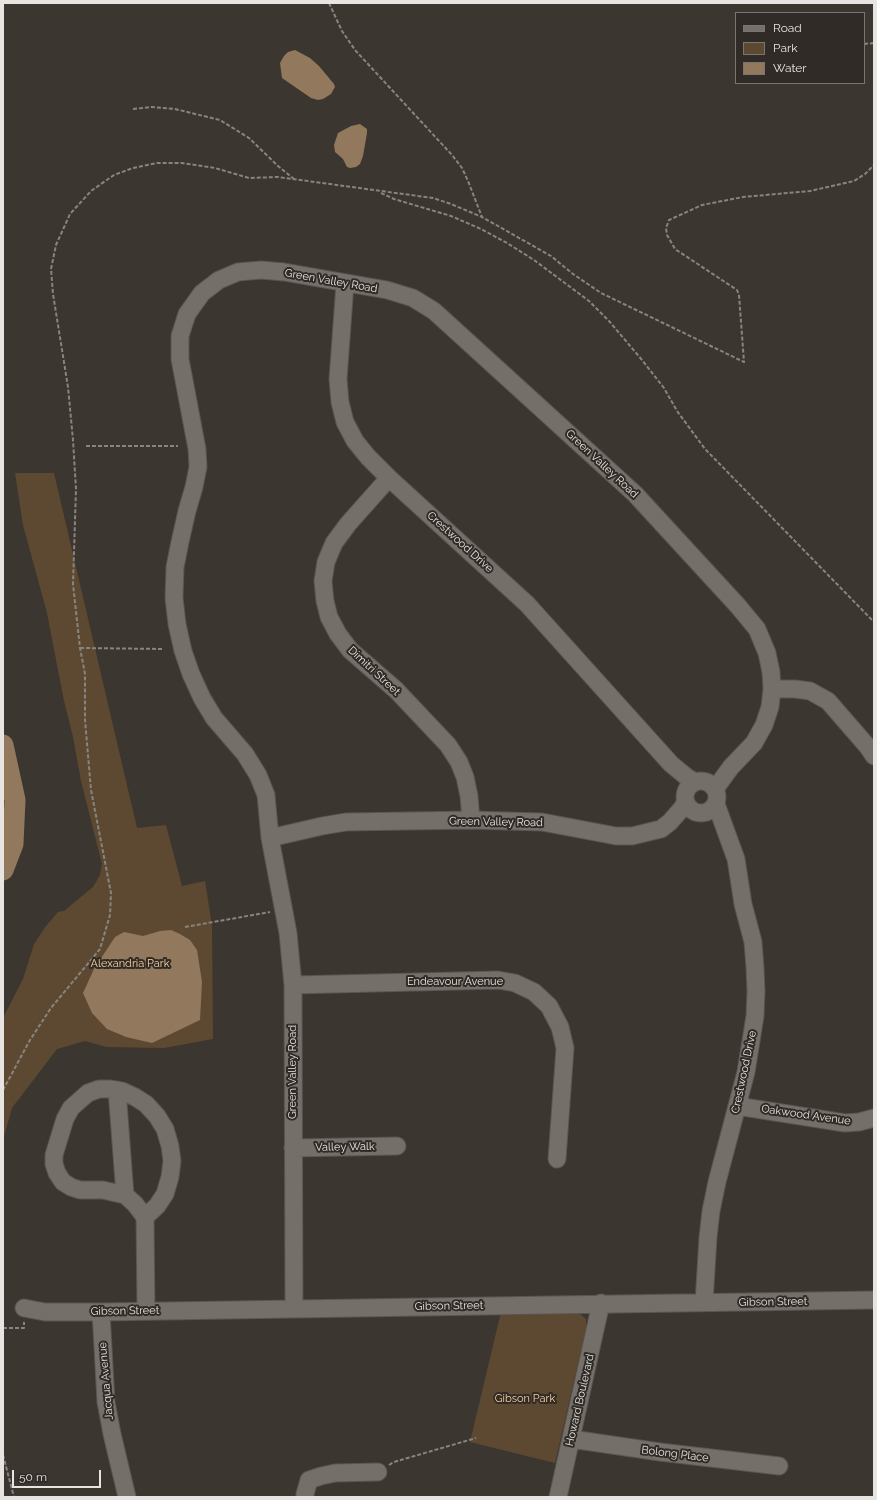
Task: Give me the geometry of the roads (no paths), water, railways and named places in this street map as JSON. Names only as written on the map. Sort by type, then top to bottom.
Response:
[{"type":"street","name":"Green Valley Road","points":[[270,838],[346,822],[471,820],[542,822],[616,836],[632,836],[649,833],[661,829],[670,822],[683,807],[700,797],[754,743],[764,725],[770,707],[772,689],[771,672],[767,653],[758,629],[738,606],[635,494],[434,311],[413,298],[387,290],[345,284],[284,272],[261,270],[238,272],[219,280],[202,293],[187,314],[180,336],[180,359],[197,449],[198,467],[175,567],[174,598],[177,624],[183,650],[191,674],[202,698],[214,718],[245,754],[258,775],[266,795],[270,838],[288,933],[293,985],[294,1309]]},
{"type":"street","name":"Crestwood Drive","points":[[345,284],[338,379],[340,402],[345,422],[355,441],[368,457],[389,478],[527,604],[671,764],[688,778],[709,815],[730,841],[736,859],[743,904],[753,942],[755,968],[755,1016],[746,1072],[717,1182],[711,1211],[704,1303]]},
{"type":"street","name":"Dimitri Street","points":[[389,478],[348,524],[334,543],[326,562],[323,582],[325,602],[329,617],[338,634],[350,650],[396,690],[448,745],[459,762],[465,777],[469,796],[471,820]]},
{"type":"street","points":[[772,689],[795,689],[810,692],[828,701],[874,756]]},
{"type":"street","name":"Endeavour Avenue","points":[[293,985],[498,980],[515,982],[534,992],[549,1006],[560,1027],[565,1048],[557,1159]]},
{"type":"street","points":[[145,1217],[157,1206],[165,1194],[170,1177],[172,1161],[170,1146],[165,1129],[150,1108],[135,1097],[110,1089],[99,1089],[88,1093],[71,1108],[65,1119],[54,1155],[54,1164],[57,1174],[63,1182],[71,1187],[80,1190],[103,1190],[124,1195],[135,1204],[145,1217],[146,1311]]},
{"type":"street","points":[[117,1090],[124,1195]]},
{"type":"street","name":"Oakwood Avenue","points":[[737,1106],[845,1123],[859,1122],[874,1118]]},
{"type":"street","name":"Valley Walk","points":[[293,1148],[397,1146]]},
{"type":"street","name":"Gibson Street","points":[[24,1308],[44,1312],[101,1312],[601,1303],[874,1300]]},
{"type":"street","name":"Howard Boulevard","points":[[558,1497],[601,1303]]},
{"type":"street","name":"Jacqua Avenue","points":[[101,1312],[106,1402],[127,1497]]},
{"type":"street","name":"Bolong Place","points":[[571,1439],[660,1452],[779,1466]]},
{"type":"street","points":[[305,1497],[309,1480],[335,1473],[378,1472]]},
{"type":"water","points":[[295,50],[310,58],[334,84],[335,87],[331,94],[318,100],[311,98],[282,78],[280,63],[288,52]]},
{"type":"water","points":[[360,124],[367,129],[363,156],[360,164],[356,167],[350,168],[347,167],[343,159],[335,152],[334,145],[338,133],[351,126]]},
{"type":"water","points":[[171,930],[190,940],[197,950],[202,982],[200,1020],[152,1043],[126,1037],[107,1029],[92,1013],[83,993],[94,969],[115,937],[124,932],[143,936],[160,931]]},
{"type":"waterway","points":[[3,745],[15,800],[13,844],[3,870]]},
{"type":"park label","name":"Alexandria Park","points":[[130,964]]},
{"type":"park label","name":"Gibson Park","points":[[525,1399]]}]
